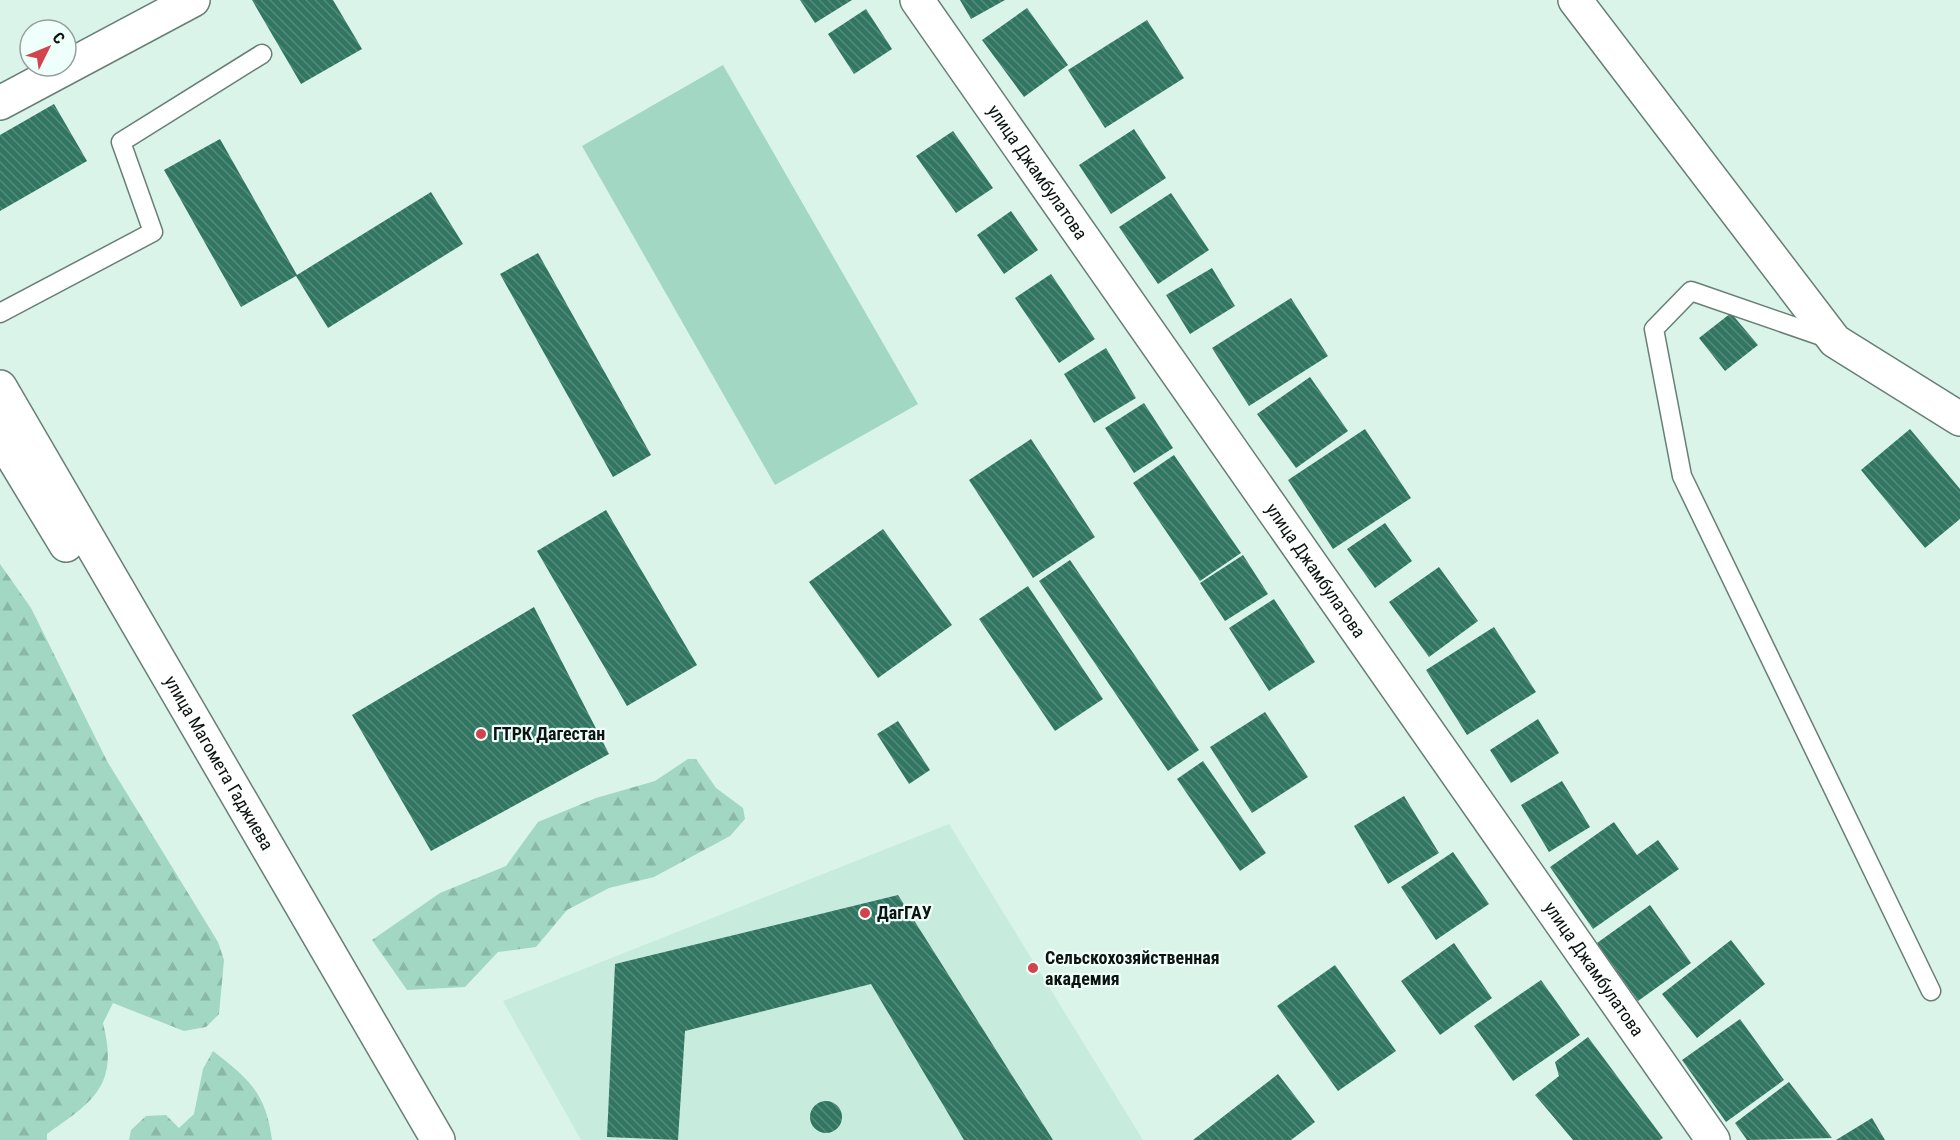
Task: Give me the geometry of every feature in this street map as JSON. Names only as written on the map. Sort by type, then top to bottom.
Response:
[{"type":"street","points":[[0,103],[193,0]]},
{"type":"street","name":"улица Джамбулатова","points":[[918,0],[1713,1140]]},
{"type":"street","points":[[1575,0],[1835,341],[1960,419]]},
{"type":"street","name":"улица Магомета Гаджиева","points":[[0,387],[438,1140]]},
{"type":"street","name":"улица Магомета Гаджиева","points":[[0,436],[427,1140]]},
{"type":"lane","points":[[0,313],[153,232],[121,142],[262,54]]},
{"type":"lane","points":[[1835,341],[1690,291],[1654,329],[1682,476],[1931,991]]},
{"type":"shaded area","name":"ДагГАУ","points":[[949,824],[1143,1140],[581,1140],[503,1001]]},
{"type":"green space","points":[[723,65],[918,404],[775,485],[582,146]]},
{"type":"green space","points":[[0,564],[31,608],[107,761],[218,942],[224,960],[219,1014],[206,1027],[184,1031],[113,1003],[103,1023],[108,1062],[105,1077],[90,1101],[47,1134],[47,1140],[0,1140]]},
{"type":"green space","points":[[688,759],[696,759],[716,788],[743,808],[745,819],[730,836],[654,877],[609,888],[567,910],[536,947],[498,952],[465,987],[407,990],[372,940],[440,893],[506,866],[538,822],[596,798],[655,781]]},
{"type":"green space","points":[[213,1051],[237,1070],[254,1088],[265,1110],[272,1140],[129,1140],[131,1130],[146,1116],[166,1115],[179,1128],[194,1114],[203,1069]]},
{"type":"building","points":[[252,0],[333,0],[362,49],[301,84]]},
{"type":"building","points":[[800,0],[852,0],[815,23]]},
{"type":"building","points":[[960,0],[1005,0],[971,19]]},
{"type":"building","points":[[1027,8],[1068,65],[1024,97],[982,40]]},
{"type":"building","points":[[866,9],[892,49],[854,74],[828,34]]},
{"type":"building","points":[[1147,20],[1184,78],[1105,128],[1068,70]]},
{"type":"building","points":[[54,104],[87,161],[0,211],[0,135]]},
{"type":"building","points":[[1134,129],[1166,178],[1111,214],[1079,165]]},
{"type":"building","points":[[953,131],[993,188],[956,213],[916,156]]},
{"type":"building","points":[[220,139],[297,275],[431,192],[463,244],[328,328],[296,276],[241,307],[164,170]]},
{"type":"building","points":[[1171,193],[1209,250],[1158,284],[1119,227]]},
{"type":"building","points":[[1011,211],[1038,250],[1004,274],[977,235]]},
{"type":"building","points":[[538,253],[651,455],[613,477],[500,274]]},
{"type":"building","points":[[1212,268],[1235,306],[1190,334],[1166,295]]},
{"type":"building","points":[[1051,274],[1095,339],[1059,363],[1015,298]]},
{"type":"building","points":[[1291,298],[1328,356],[1249,406],[1212,348]]},
{"type":"building","points":[[1731,313],[1758,345],[1725,371],[1699,338]]},
{"type":"building","points":[[1106,348],[1136,398],[1094,423],[1064,374]]},
{"type":"building","points":[[1310,377],[1348,431],[1296,468],[1257,414]]},
{"type":"building","points":[[1144,403],[1173,448],[1134,473],[1105,428]]},
{"type":"building","points":[[1365,429],[1411,498],[1333,549],[1288,480]]},
{"type":"building","points":[[1910,429],[1960,489],[1960,519],[1925,548],[1861,470]]},
{"type":"building","points":[[1031,439],[1095,537],[1033,578],[969,480]]},
{"type":"building","points":[[1174,455],[1241,553],[1200,581],[1133,483]]},
{"type":"building","points":[[606,510],[697,665],[627,706],[537,551]]},
{"type":"building","points":[[1385,523],[1412,561],[1375,588],[1347,549]]},
{"type":"building","points":[[883,529],[952,625],[878,678],[809,582]]},
{"type":"building","points":[[1243,555],[1268,594],[1225,621],[1200,583]]},
{"type":"building","points":[[1070,560],[1199,750],[1168,771],[1039,581]]},
{"type":"building","points":[[1439,567],[1478,621],[1429,657],[1389,602]]},
{"type":"building","points":[[1028,586],[1103,699],[1055,731],[979,619]]},
{"type":"building","points":[[1274,599],[1315,662],[1269,691],[1229,628]]},
{"type":"building","name":"ГТРК Дагестан","points":[[534,607],[609,754],[431,851],[352,715]]},
{"type":"building","points":[[1494,627],[1536,692],[1467,735],[1426,670]]},
{"type":"building","points":[[1265,712],[1308,777],[1252,813],[1210,747]]},
{"type":"building","points":[[1538,719],[1559,753],[1511,783],[1490,750]]},
{"type":"building","points":[[898,721],[930,770],[909,784],[877,734]]},
{"type":"building","points":[[1203,761],[1266,853],[1240,871],[1177,779]]},
{"type":"building","points":[[1562,781],[1590,827],[1549,852],[1521,805]]},
{"type":"building","points":[[1404,796],[1439,853],[1388,884],[1354,826]]},
{"type":"building","points":[[1614,822],[1637,855],[1658,840],[1679,869],[1593,929],[1550,867]]},
{"type":"building","points":[[1453,852],[1489,904],[1436,940],[1401,887]]},
{"type":"building","points":[[898,895],[1053,1140],[964,1140],[871,984],[685,1031],[678,1140],[607,1137],[615,964]]},
{"type":"building","points":[[1650,905],[1691,963],[1638,1001],[1597,943]]},
{"type":"building","points":[[1731,940],[1765,984],[1697,1038],[1662,994]]},
{"type":"building","points":[[1454,943],[1492,998],[1440,1035],[1401,981]]},
{"type":"building","points":[[1335,965],[1396,1051],[1338,1091],[1277,1006]]},
{"type":"building","points":[[1541,980],[1580,1035],[1513,1081],[1474,1026]]},
{"type":"building","points":[[1740,1019],[1784,1080],[1726,1122],[1682,1060]]},
{"type":"building","points":[[1588,1037],[1663,1138],[1660,1140],[1573,1140],[1535,1095],[1559,1076],[1555,1062]]},
{"type":"building","points":[[1278,1074],[1315,1122],[1291,1140],[1193,1140]]},
{"type":"building","points":[[1789,1082],[1832,1138],[1747,1140],[1735,1123]]},
{"type":"building","points":[[826,1101],[838,1105],[842,1117],[838,1129],[826,1133],[814,1129],[810,1117],[814,1105]]},
{"type":"building","points":[[1872,1118],[1885,1140],[1836,1140]]},
{"type":"place","name":"ГТРК Дагестан","points":[[481,734]]},
{"type":"place","name":"ДагГАУ","points":[[865,913]]},
{"type":"place","name":"Сельскохозяйственная академия","points":[[1033,968]]}]
